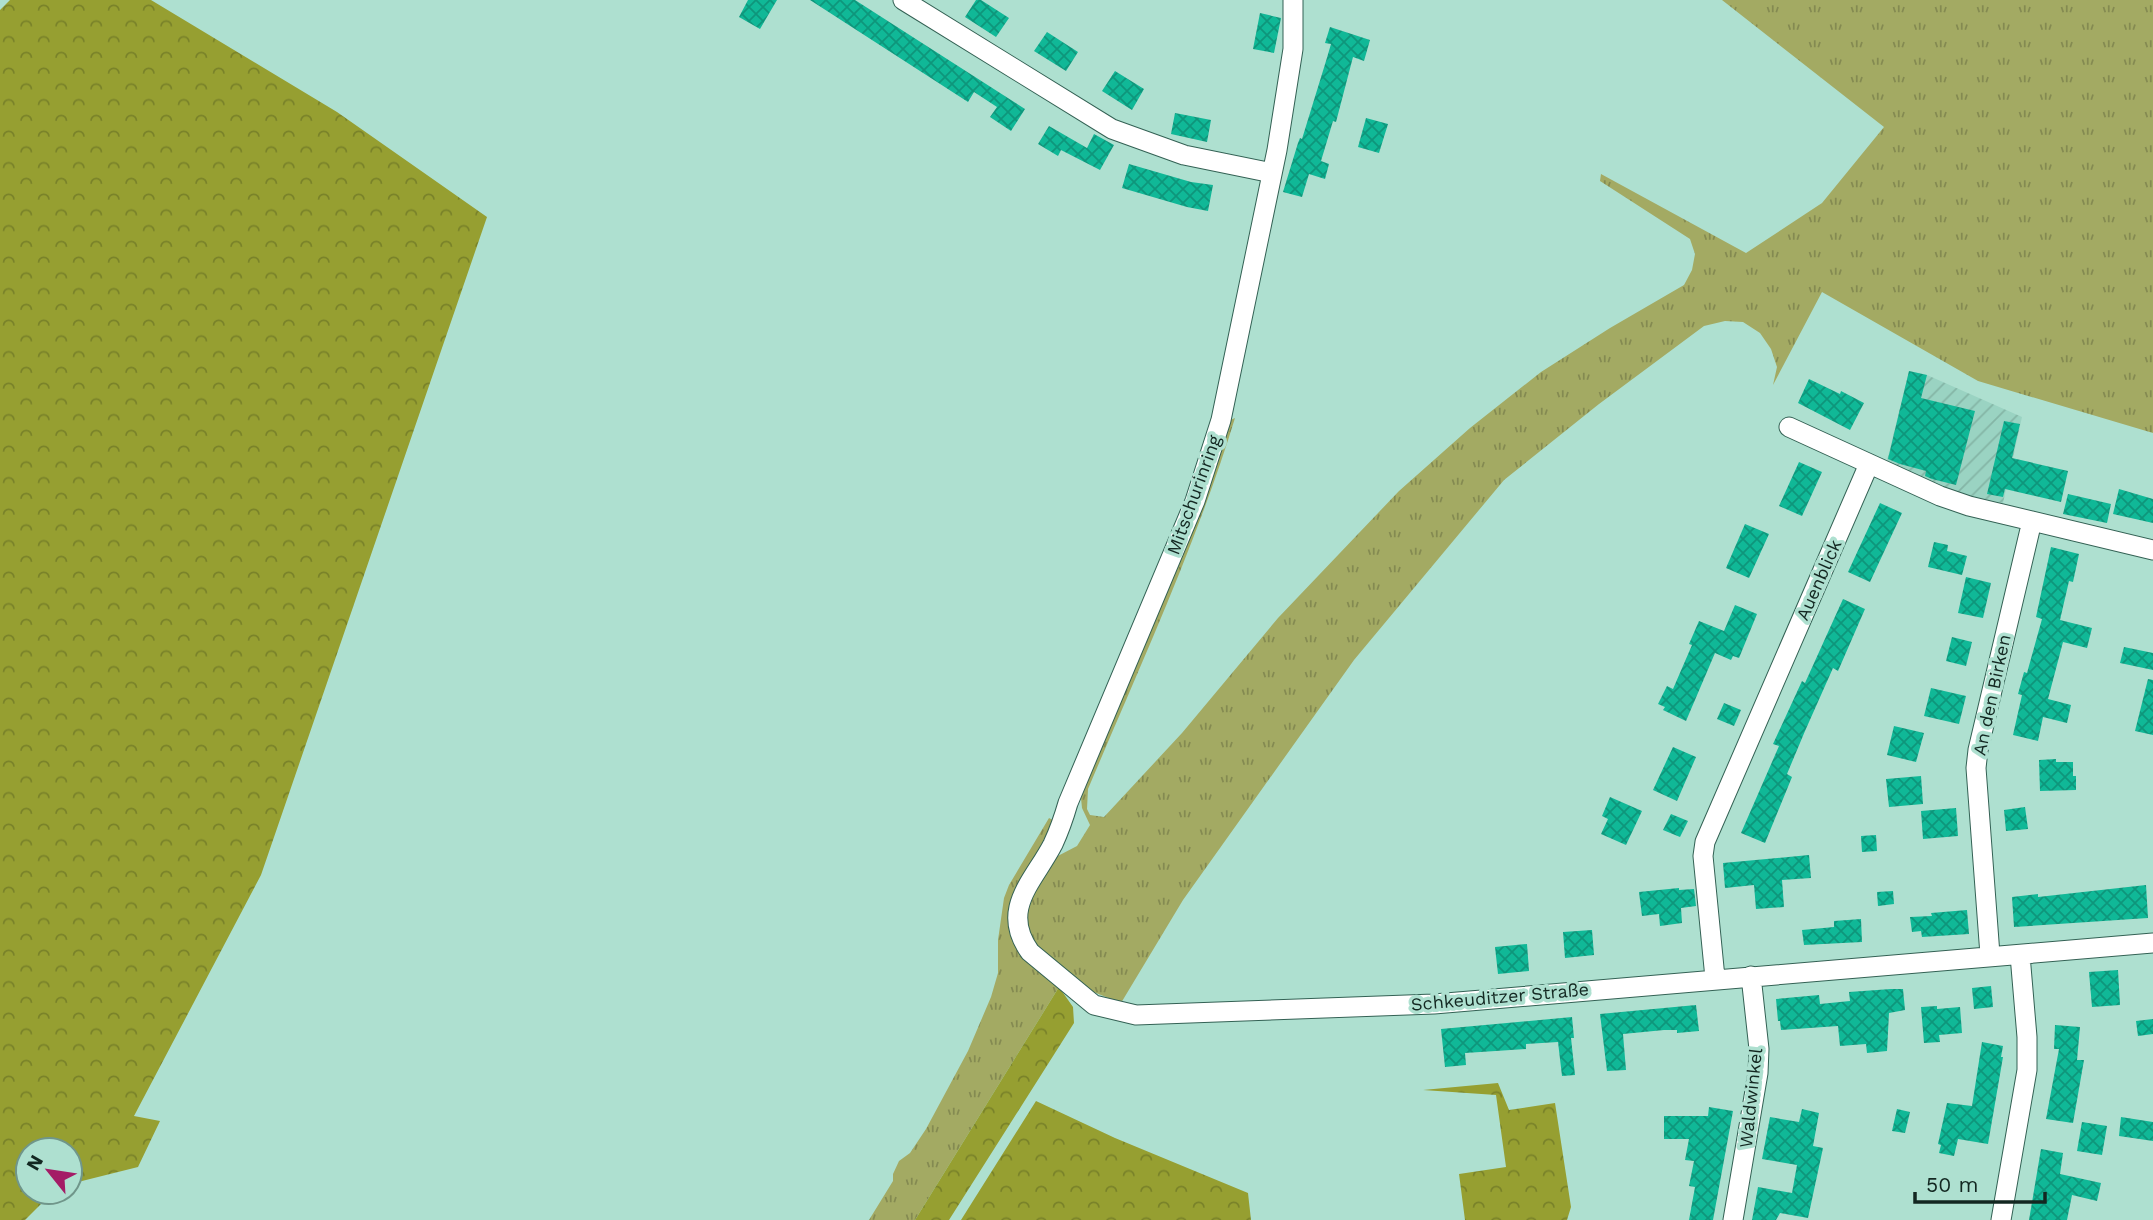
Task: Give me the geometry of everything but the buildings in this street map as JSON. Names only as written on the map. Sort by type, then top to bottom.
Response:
[{"type":"street","points":[[903,0],[1111,129],[1184,155],[1272,173]]},
{"type":"street","name":"Mitschurinring","points":[[1068,803],[1190,514],[1221,420],[1272,173],[1293,49],[1293,0]]},
{"type":"street","points":[[1789,427],[1940,496],[1969,506],[2153,550]]},
{"type":"street","name":"Auenblick","points":[[1715,978],[1703,856],[1705,842],[1869,464]]},
{"type":"street","name":"An den Birken","points":[[1990,955],[1976,768],[2032,521]]},
{"type":"street","name":"Schkeuditzer Straße","points":[[1068,803],[1052,845],[1020,901],[1017,912],[1019,931],[1023,943],[1037,959],[1094,1005],[1136,1015],[1434,1004],[1715,978],[2153,943]]},
{"type":"street","points":[[2001,1220],[2027,1070],[2020,955]]},
{"type":"street","name":"Waldwinkel","points":[[1733,1220],[1758,1073],[1759,1049],[1751,976]]},
{"type":"shaded area","points":[[1909,371],[1927,375],[2022,417],[2003,503],[1957,493],[1886,465]]},
{"type":"green space","points":[[10,0],[151,0],[337,112],[487,217],[261,875],[134,1116],[160,1121],[138,1167],[84,1180],[84,1136],[14,1136],[14,1206],[39,1206],[25,1220],[0,1220],[0,10]]},
{"type":"green space","points":[[1722,0],[2153,0],[2153,433],[1978,381],[1822,292],[1773,385],[1777,367],[1771,349],[1760,333],[1743,322],[1725,321],[1704,326],[1599,404],[1504,480],[1354,660],[1183,900],[1121,1003],[1086,989],[1041,953],[1025,923],[1027,899],[1052,859],[1077,846],[1090,825],[1082,808],[1081,798],[1199,508],[1228,421],[1235,418],[1203,512],[1088,789],[1087,809],[1090,815],[1104,817],[1182,733],[1278,618],[1399,491],[1470,428],[1541,372],[1684,285],[1692,270],[1695,254],[1690,239],[1600,181],[1601,174],[1746,253],[1822,203],[1884,127]]},
{"type":"green space","points":[[1049,818],[1055,821],[1013,911],[1059,987],[915,1220],[869,1220],[893,1181],[899,1161],[910,1153],[926,1129],[968,1051],[998,973],[998,940],[1004,898]]},
{"type":"green space","points":[[1059,987],[1073,1007],[1074,1023],[949,1220],[915,1220]]},
{"type":"green space","points":[[1498,1083],[1509,1110],[1555,1103],[1571,1207],[1567,1220],[1465,1220],[1459,1174],[1506,1167],[1496,1095],[1423,1090]]},
{"type":"green space","points":[[1036,1101],[1115,1138],[1248,1193],[1251,1220],[961,1220]]}]
